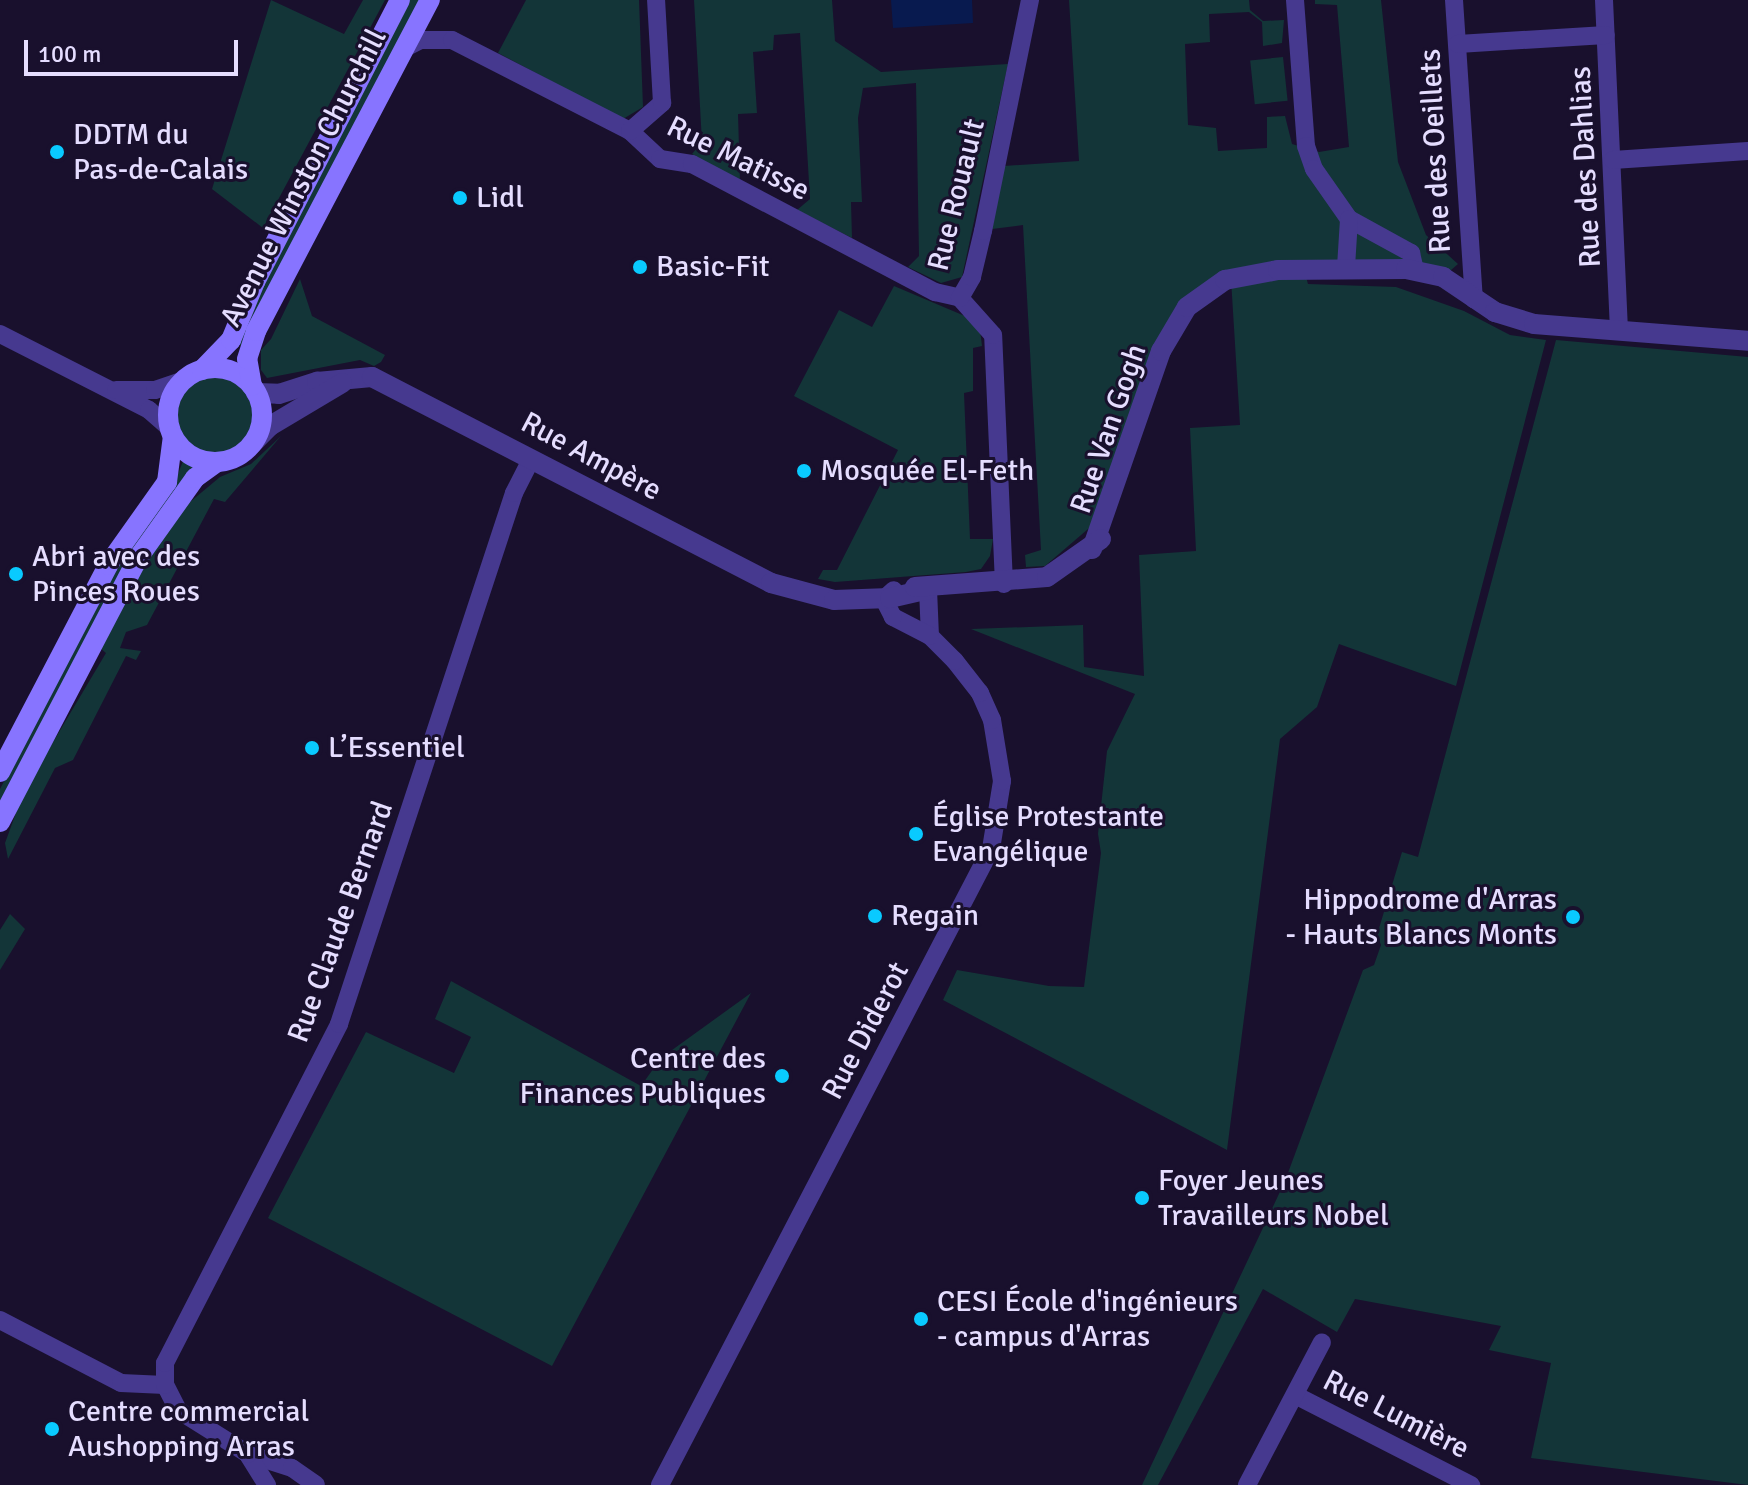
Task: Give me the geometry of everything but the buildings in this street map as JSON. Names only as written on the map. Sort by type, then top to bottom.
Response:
[{"type":"main road","name":"Avenue Winston Churchill","points":[[193,375],[231,340],[255,282],[400,0]]},
{"type":"main road","name":"Avenue Winston Churchill","points":[[254,389],[247,359],[256,331],[429,1]]},
{"type":"main road","points":[[0,772],[108,565],[170,476],[172,432],[169,405],[193,375],[232,371],[254,389],[262,416],[253,443],[234,458],[217,462],[195,478],[138,558],[0,822]]},
{"type":"main road","points":[[172,432],[194,457],[217,462]]},
{"type":"street","points":[[630,131],[662,103],[656,0]]},
{"type":"street","name":"Rue Rouault","points":[[1004,584],[993,335],[960,298],[972,277],[983,231],[1030,0]]},
{"type":"street","points":[[1295,0],[1306,146],[1314,169],[1349,219],[1411,253],[1415,271]]},
{"type":"street","name":"Rue des Oeillets","points":[[1454,0],[1474,299]]},
{"type":"street","name":"Rue des Dahlias","points":[[1604,0],[1619,331]]},
{"type":"street","points":[[429,1],[435,23],[452,40]]},
{"type":"street","points":[[1458,44],[1606,35]]},
{"type":"street","points":[[405,48],[421,40],[452,40]]},
{"type":"street","name":"Rue Matisse","points":[[452,40],[630,131],[660,159],[692,164],[935,292],[960,298]]},
{"type":"street","points":[[1613,160],[1748,151]]},
{"type":"street","points":[[1346,267],[1349,219]]},
{"type":"street","name":"Rue Van Gogh","points":[[1092,549],[1161,351],[1187,307],[1225,280],[1248,273],[1346,267],[1415,271],[1443,277],[1495,312],[1534,324],[1748,341]]},
{"type":"street","points":[[0,334],[112,390],[172,432]]},
{"type":"street","points":[[112,390],[147,391],[193,375]]},
{"type":"street","points":[[253,443],[270,426],[351,378]]},
{"type":"street","name":"Rue Ampère","points":[[254,389],[279,394],[351,378],[378,380],[721,559],[803,592],[891,601],[928,589],[1004,584],[1047,577],[1092,549]]},
{"type":"street","name":"Rue Claude Bernard","points":[[165,1385],[169,1355],[346,1006],[514,493],[531,460]]},
{"type":"street","points":[[928,589],[930,636]]},
{"type":"street","name":"Rue Diderot","points":[[660,1485],[991,849],[1002,781],[992,720],[980,693],[930,636],[891,601]]},
{"type":"street","points":[[0,1320],[121,1383],[165,1385],[184,1415],[248,1454],[316,1485]]},
{"type":"street","points":[[1247,1485],[1322,1342]]},
{"type":"street","name":"Rue Lumière","points":[[1295,1395],[1443,1479],[1471,1485]]},
{"type":"street","points":[[248,1454],[267,1485],[278,1469],[299,1476]]},
{"type":"green space","points":[[271,0],[344,34],[363,0],[385,0],[263,228],[212,189]]},
{"type":"green space","points":[[408,0],[421,0],[242,346],[237,344],[252,309]]},
{"type":"green space","points":[[526,0],[639,0],[643,107],[623,119],[498,53]]},
{"type":"green space","points":[[694,0],[832,0],[835,41],[881,72],[1008,64],[962,277],[941,283],[908,267],[919,256],[916,83],[863,88],[858,118],[862,202],[851,202],[852,238],[797,210],[810,199],[800,33],[774,35],[773,50],[753,52],[757,113],[738,114],[740,181],[692,154],[702,142]]},
{"type":"green space","points":[[1069,0],[1249,0],[1250,10],[1263,21],[1284,20],[1282,43],[1263,46],[1262,22],[1249,12],[1209,14],[1210,42],[1185,44],[1188,125],[1216,128],[1218,151],[1267,148],[1267,117],[1285,116],[1292,144],[1319,152],[1349,147],[1337,5],[1315,4],[1315,0],[1381,0],[1398,162],[1426,235],[1458,264],[1443,277],[1304,270],[1308,284],[1396,287],[1464,311],[1510,335],[1546,340],[1456,686],[1339,644],[1317,707],[1280,739],[1227,1150],[943,1000],[957,970],[1049,986],[1084,987],[1101,853],[1098,834],[1107,751],[1135,694],[971,629],[1083,625],[1084,667],[1144,676],[1139,555],[1196,551],[1190,428],[1240,425],[1231,279],[1188,307],[1095,523],[1045,566],[1026,567],[1025,555],[1041,550],[1023,225],[992,229],[1004,166],[1079,161]]},
{"type":"green space","points":[[1283,57],[1288,101],[1255,104],[1250,60]]},
{"type":"green space","points":[[300,279],[312,316],[385,355],[381,362],[374,366],[360,360],[267,378],[261,370],[261,350],[271,339]]},
{"type":"green space","points":[[894,286],[979,322],[982,346],[973,348],[973,391],[964,393],[970,539],[993,539],[990,556],[981,569],[966,572],[835,582],[818,579],[823,570],[837,570],[898,450],[794,396],[839,310],[872,327]]},
{"type":"green space","name":"Hippodrome d'Arras - Hauts Blancs Monts","points":[[1556,340],[1748,357],[1748,1485],[1531,1458],[1551,1363],[1489,1350],[1501,1326],[1355,1299],[1337,1332],[1263,1289],[1158,1485],[1142,1485],[1285,1181],[1363,970],[1374,965],[1381,945],[1377,935],[1402,852],[1418,857]]},
{"type":"green space","points":[[215,377],[230,380],[242,388],[250,400],[253,415],[250,430],[242,442],[230,450],[215,453],[200,450],[188,442],[180,430],[177,415],[180,400],[188,388],[200,380]]},
{"type":"green space","points":[[281,436],[225,502],[214,499],[147,625],[126,632],[120,648],[141,651],[136,660],[126,656],[73,760],[55,768],[8,859],[5,843],[24,791],[106,653],[99,647],[132,583],[184,507],[220,477],[251,464]]},
{"type":"green space","points":[[183,461],[196,467],[0,802],[0,789],[111,576],[172,489]]},
{"type":"green space","points":[[10,914],[25,929],[0,970],[0,930]]},
{"type":"green space","points":[[451,981],[641,1086],[661,1058],[751,993],[552,1366],[268,1218],[366,1032],[454,1073],[471,1037],[435,1019]]},
{"type":"water","points":[[891,0],[972,0],[973,23],[893,28]]},
{"type":"place","name":"DDTM du Pas-de-Calais","points":[[57,152]]},
{"type":"place","name":"Lidl","points":[[460,198]]},
{"type":"place","name":"Basic-Fit","points":[[640,267]]},
{"type":"place","name":"Mosquée El-Feth","points":[[804,471]]},
{"type":"place","name":"Abri avec des Pinces Roues","points":[[16,574]]},
{"type":"place","name":"L’Essentiel","points":[[312,748]]},
{"type":"place","name":"Église Protestante Evangélique","points":[[916,834]]},
{"type":"place","name":"Regain","points":[[875,916]]},
{"type":"place","name":"Hippodrome d'Arras - Hauts Blancs Monts","points":[[1573,917]]},
{"type":"place","name":"Centre des Finances Publiques","points":[[782,1076]]},
{"type":"place","name":"Foyer Jeunes Travailleurs Nobel","points":[[1142,1198]]},
{"type":"place","name":"CESI École d'ingénieurs - campus d'Arras","points":[[921,1319]]},
{"type":"place","name":"Centre commercial Aushopping Arras","points":[[52,1429]]}]
